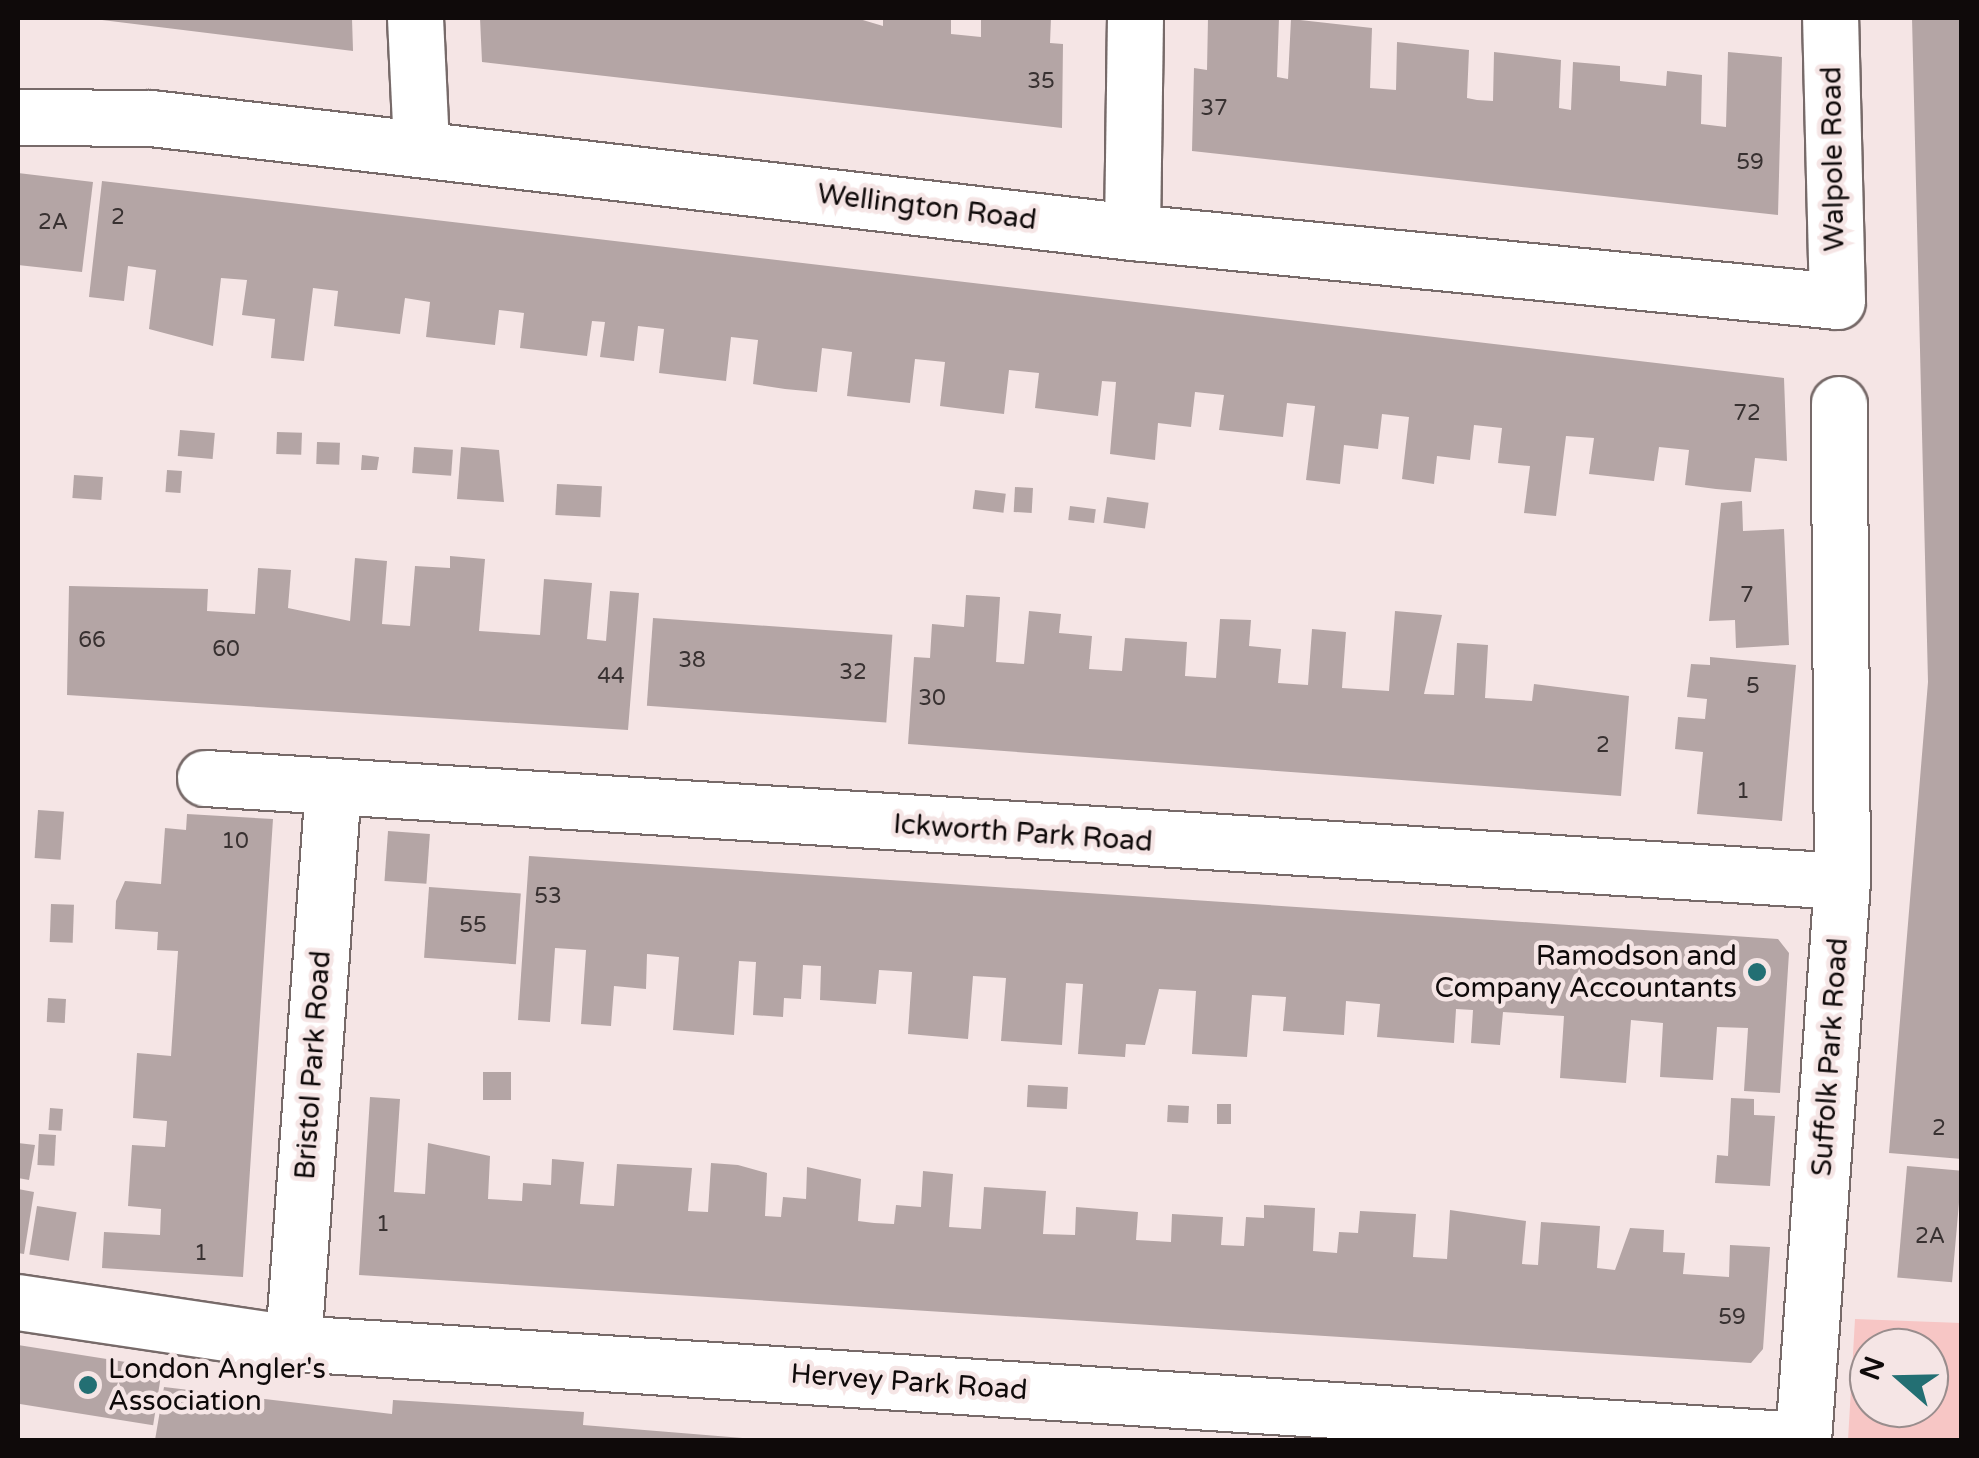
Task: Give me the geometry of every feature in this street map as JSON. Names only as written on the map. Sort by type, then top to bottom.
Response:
[{"type":"street","points":[[416,18],[422,146]]},
{"type":"street","points":[[1132,232],[1135,18]]},
{"type":"street","name":"Walpole Road","points":[[1830,18],[1836,301]]},
{"type":"street","name":"Wellington Road","points":[[18,117],[150,118],[422,146],[1132,232],[1836,301]]},
{"type":"street","name":"Suffolk Park Road","points":[[1802,1440],[1842,881],[1848,673],[1839,404]]},
{"type":"street","name":"Ickworth Park Road","points":[[205,778],[1842,881]]},
{"type":"street","name":"Bristol Park Road","points":[[292,1342],[334,788]]},
{"type":"street","name":"Hervey Park Road","points":[[18,1302],[292,1342],[1802,1440]]},
{"type":"shaded area","points":[[1855,1319],[1961,1323],[1961,1440],[1848,1440],[1849,1423],[1849,1428],[1949,1428],[1949,1328],[1854,1328]]},
{"type":"building","points":[[352,18],[353,51],[102,20]]},
{"type":"building","points":[[480,18],[856,18],[883,26],[883,18],[951,18],[951,34],[981,37],[981,18],[1051,18],[1050,43],[1063,44],[1062,128],[482,62]]},
{"type":"building","points":[[1208,18],[1279,18],[1277,77],[1288,79],[1291,19],[1372,28],[1370,88],[1396,90],[1397,42],[1469,50],[1467,98],[1477,100],[1493,101],[1494,52],[1561,60],[1559,108],[1571,110],[1573,62],[1620,66],[1620,81],[1666,86],[1667,71],[1702,75],[1701,124],[1726,127],[1728,52],[1782,57],[1778,215],[1192,151],[1194,68],[1207,70]]},
{"type":"building","points":[[1912,18],[1962,18],[1962,1159],[1889,1153],[1928,682]]},
{"type":"building","points":[[18,173],[93,182],[82,272],[18,265]]},
{"type":"building","points":[[102,181],[1784,378],[1787,461],[1755,458],[1751,492],[1716,489],[1685,485],[1689,450],[1659,447],[1654,481],[1589,474],[1594,438],[1566,436],[1556,516],[1524,513],[1530,466],[1498,463],[1502,428],[1474,425],[1470,460],[1437,456],[1434,484],[1402,479],[1409,417],[1382,414],[1378,449],[1344,445],[1340,484],[1306,480],[1315,406],[1287,403],[1283,437],[1219,430],[1224,395],[1195,392],[1191,427],[1158,423],[1155,460],[1110,454],[1116,382],[1102,381],[1098,416],[1035,408],[1039,373],[1009,370],[1004,414],[940,406],[945,362],[915,359],[910,403],[847,396],[852,352],[822,348],[817,392],[785,389],[753,384],[758,340],[731,337],[726,381],[659,373],[664,329],[638,326],[634,361],[600,357],[605,322],[592,321],[587,356],[520,348],[524,313],[499,310],[495,345],[426,337],[430,302],[405,298],[400,334],[334,326],[338,291],[313,288],[304,361],[271,358],[275,319],[242,315],[247,280],[221,278],[213,346],[149,329],[156,270],[128,266],[124,301],[89,297]]},
{"type":"building","points":[[180,430],[215,433],[213,459],[178,456]]},
{"type":"building","points":[[277,432],[302,433],[301,455],[276,454]]},
{"type":"building","points":[[317,442],[340,443],[339,465],[316,464]]},
{"type":"building","points":[[414,447],[453,450],[451,476],[412,473]]},
{"type":"building","points":[[461,447],[499,450],[504,502],[457,499]]},
{"type":"building","points":[[362,455],[379,457],[377,470],[361,470]]},
{"type":"building","points":[[167,470],[182,471],[180,493],[165,492]]},
{"type":"building","points":[[74,475],[103,477],[101,500],[72,498]]},
{"type":"building","points":[[557,484],[602,486],[600,517],[555,515]]},
{"type":"building","points":[[1015,487],[1033,488],[1032,513],[1014,512]]},
{"type":"building","points":[[975,490],[1006,494],[1003,513],[973,509]]},
{"type":"building","points":[[1107,497],[1149,503],[1145,529],[1103,523]]},
{"type":"building","points":[[1742,501],[1743,531],[1784,529],[1789,645],[1736,648],[1735,620],[1709,621],[1721,503]]},
{"type":"building","points":[[1070,506],[1096,509],[1094,523],[1068,520]]},
{"type":"building","points":[[450,556],[485,559],[479,631],[540,635],[544,579],[592,583],[587,639],[606,641],[610,591],[639,593],[628,730],[67,695],[69,586],[208,589],[207,611],[255,614],[258,568],[291,570],[288,608],[350,621],[355,558],[387,561],[382,624],[410,626],[415,566],[450,568]]},
{"type":"building","points":[[966,595],[1000,597],[996,662],[1024,664],[1029,611],[1061,614],[1059,633],[1092,636],[1089,669],[1122,671],[1125,638],[1187,642],[1185,676],[1216,678],[1220,619],[1251,620],[1249,646],[1281,649],[1278,683],[1308,685],[1312,629],[1346,632],[1342,688],[1389,691],[1395,611],[1442,615],[1424,694],[1454,695],[1457,643],[1488,645],[1485,698],[1532,701],[1534,684],[1629,696],[1621,796],[908,744],[914,657],[930,658],[932,624],[964,627]]},
{"type":"building","points":[[653,618],[892,635],[886,723],[647,706]]},
{"type":"building","points":[[1710,657],[1796,665],[1782,821],[1697,814],[1703,752],[1675,749],[1678,717],[1705,719],[1707,699],[1687,697],[1691,664],[1710,665]]},
{"type":"building","points":[[38,810],[64,812],[61,860],[35,858]]},
{"type":"building","points":[[187,814],[273,819],[243,1277],[102,1268],[104,1232],[160,1235],[161,1209],[128,1206],[132,1145],[165,1147],[167,1121],[133,1118],[137,1053],[171,1056],[178,951],[157,950],[158,932],[115,929],[116,901],[125,881],[161,884],[165,828],[186,830]]},
{"type":"building","points":[[388,831],[430,834],[426,884],[385,881]]},
{"type":"building","points":[[529,856],[1778,939],[1789,953],[1780,1093],[1744,1091],[1748,1028],[1717,1027],[1713,1080],[1660,1077],[1663,1023],[1631,1020],[1626,1083],[1560,1078],[1564,1016],[1503,1012],[1500,1045],[1471,1043],[1473,1010],[1456,1009],[1454,1043],[1377,1037],[1380,1004],[1346,1001],[1344,1035],[1283,1031],[1286,997],[1252,995],[1247,1057],[1192,1054],[1196,991],[1159,989],[1145,1045],[1126,1044],[1125,1057],[1078,1054],[1083,984],[1066,983],[1062,1045],[1001,1041],[1006,978],[973,976],[968,1039],[908,1034],[912,972],[879,970],[876,1004],[820,1000],[821,966],[803,965],[801,999],[784,998],[783,1017],[753,1015],[756,962],[739,961],[734,1035],[673,1030],[679,957],[647,954],[646,989],[614,986],[611,1026],[581,1024],[586,950],[555,948],[550,1022],[518,1020]]},
{"type":"building","points":[[429,887],[521,893],[516,964],[424,958]]},
{"type":"building","points":[[51,904],[74,905],[73,943],[50,942]]},
{"type":"building","points":[[48,998],[66,999],[65,1023],[47,1022]]},
{"type":"building","points":[[483,1072],[511,1072],[511,1100],[483,1100]]},
{"type":"building","points":[[1028,1085],[1068,1087],[1067,1109],[1027,1107]]},
{"type":"building","points":[[370,1097],[400,1099],[394,1192],[425,1194],[428,1143],[490,1156],[488,1199],[522,1201],[523,1183],[551,1185],[552,1159],[584,1162],[580,1204],[614,1206],[617,1164],[692,1168],[688,1211],[708,1212],[711,1163],[767,1173],[765,1216],[781,1217],[783,1197],[806,1199],[807,1167],[861,1179],[858,1221],[874,1223],[894,1224],[896,1205],[921,1207],[923,1171],[953,1174],[949,1227],[981,1229],[984,1187],[1046,1191],[1043,1234],[1075,1235],[1076,1207],[1138,1212],[1136,1240],[1171,1242],[1172,1214],[1223,1217],[1221,1245],[1244,1246],[1246,1217],[1264,1218],[1264,1205],[1315,1208],[1313,1251],[1337,1253],[1339,1232],[1358,1233],[1360,1211],[1416,1214],[1413,1257],[1447,1259],[1450,1210],[1526,1221],[1522,1264],[1538,1265],[1541,1222],[1600,1226],[1597,1268],[1615,1270],[1630,1228],[1664,1230],[1663,1252],[1685,1253],[1683,1274],[1729,1277],[1730,1245],[1770,1247],[1763,1349],[1751,1363],[359,1275]]},
{"type":"building","points":[[1731,1098],[1754,1099],[1754,1115],[1775,1116],[1770,1186],[1715,1183],[1717,1155],[1728,1156]]},
{"type":"building","points":[[1217,1104],[1231,1104],[1231,1124],[1217,1124]]},
{"type":"building","points":[[1168,1105],[1189,1106],[1188,1123],[1167,1122]]},
{"type":"building","points":[[50,1108],[63,1109],[61,1131],[48,1130]]},
{"type":"building","points":[[39,1134],[56,1135],[54,1166],[37,1165]]},
{"type":"building","points":[[18,1143],[35,1145],[29,1180],[18,1178]]},
{"type":"building","points":[[1907,1166],[1962,1171],[1952,1282],[1897,1278]]},
{"type":"building","points":[[18,1189],[34,1192],[24,1254],[18,1253]]},
{"type":"building","points":[[37,1206],[77,1212],[69,1261],[29,1254]]},
{"type":"building","name":"London Angler's Association","points":[[18,1345],[162,1368],[153,1425],[18,1404]]},
{"type":"building","points":[[164,1387],[392,1414],[393,1400],[584,1412],[583,1425],[766,1440],[155,1440]]},
{"type":"place","name":"Ramodson and Company Accountants","points":[[1757,972]]},
{"type":"place","name":"London Angler's Association","points":[[88,1385]]}]
